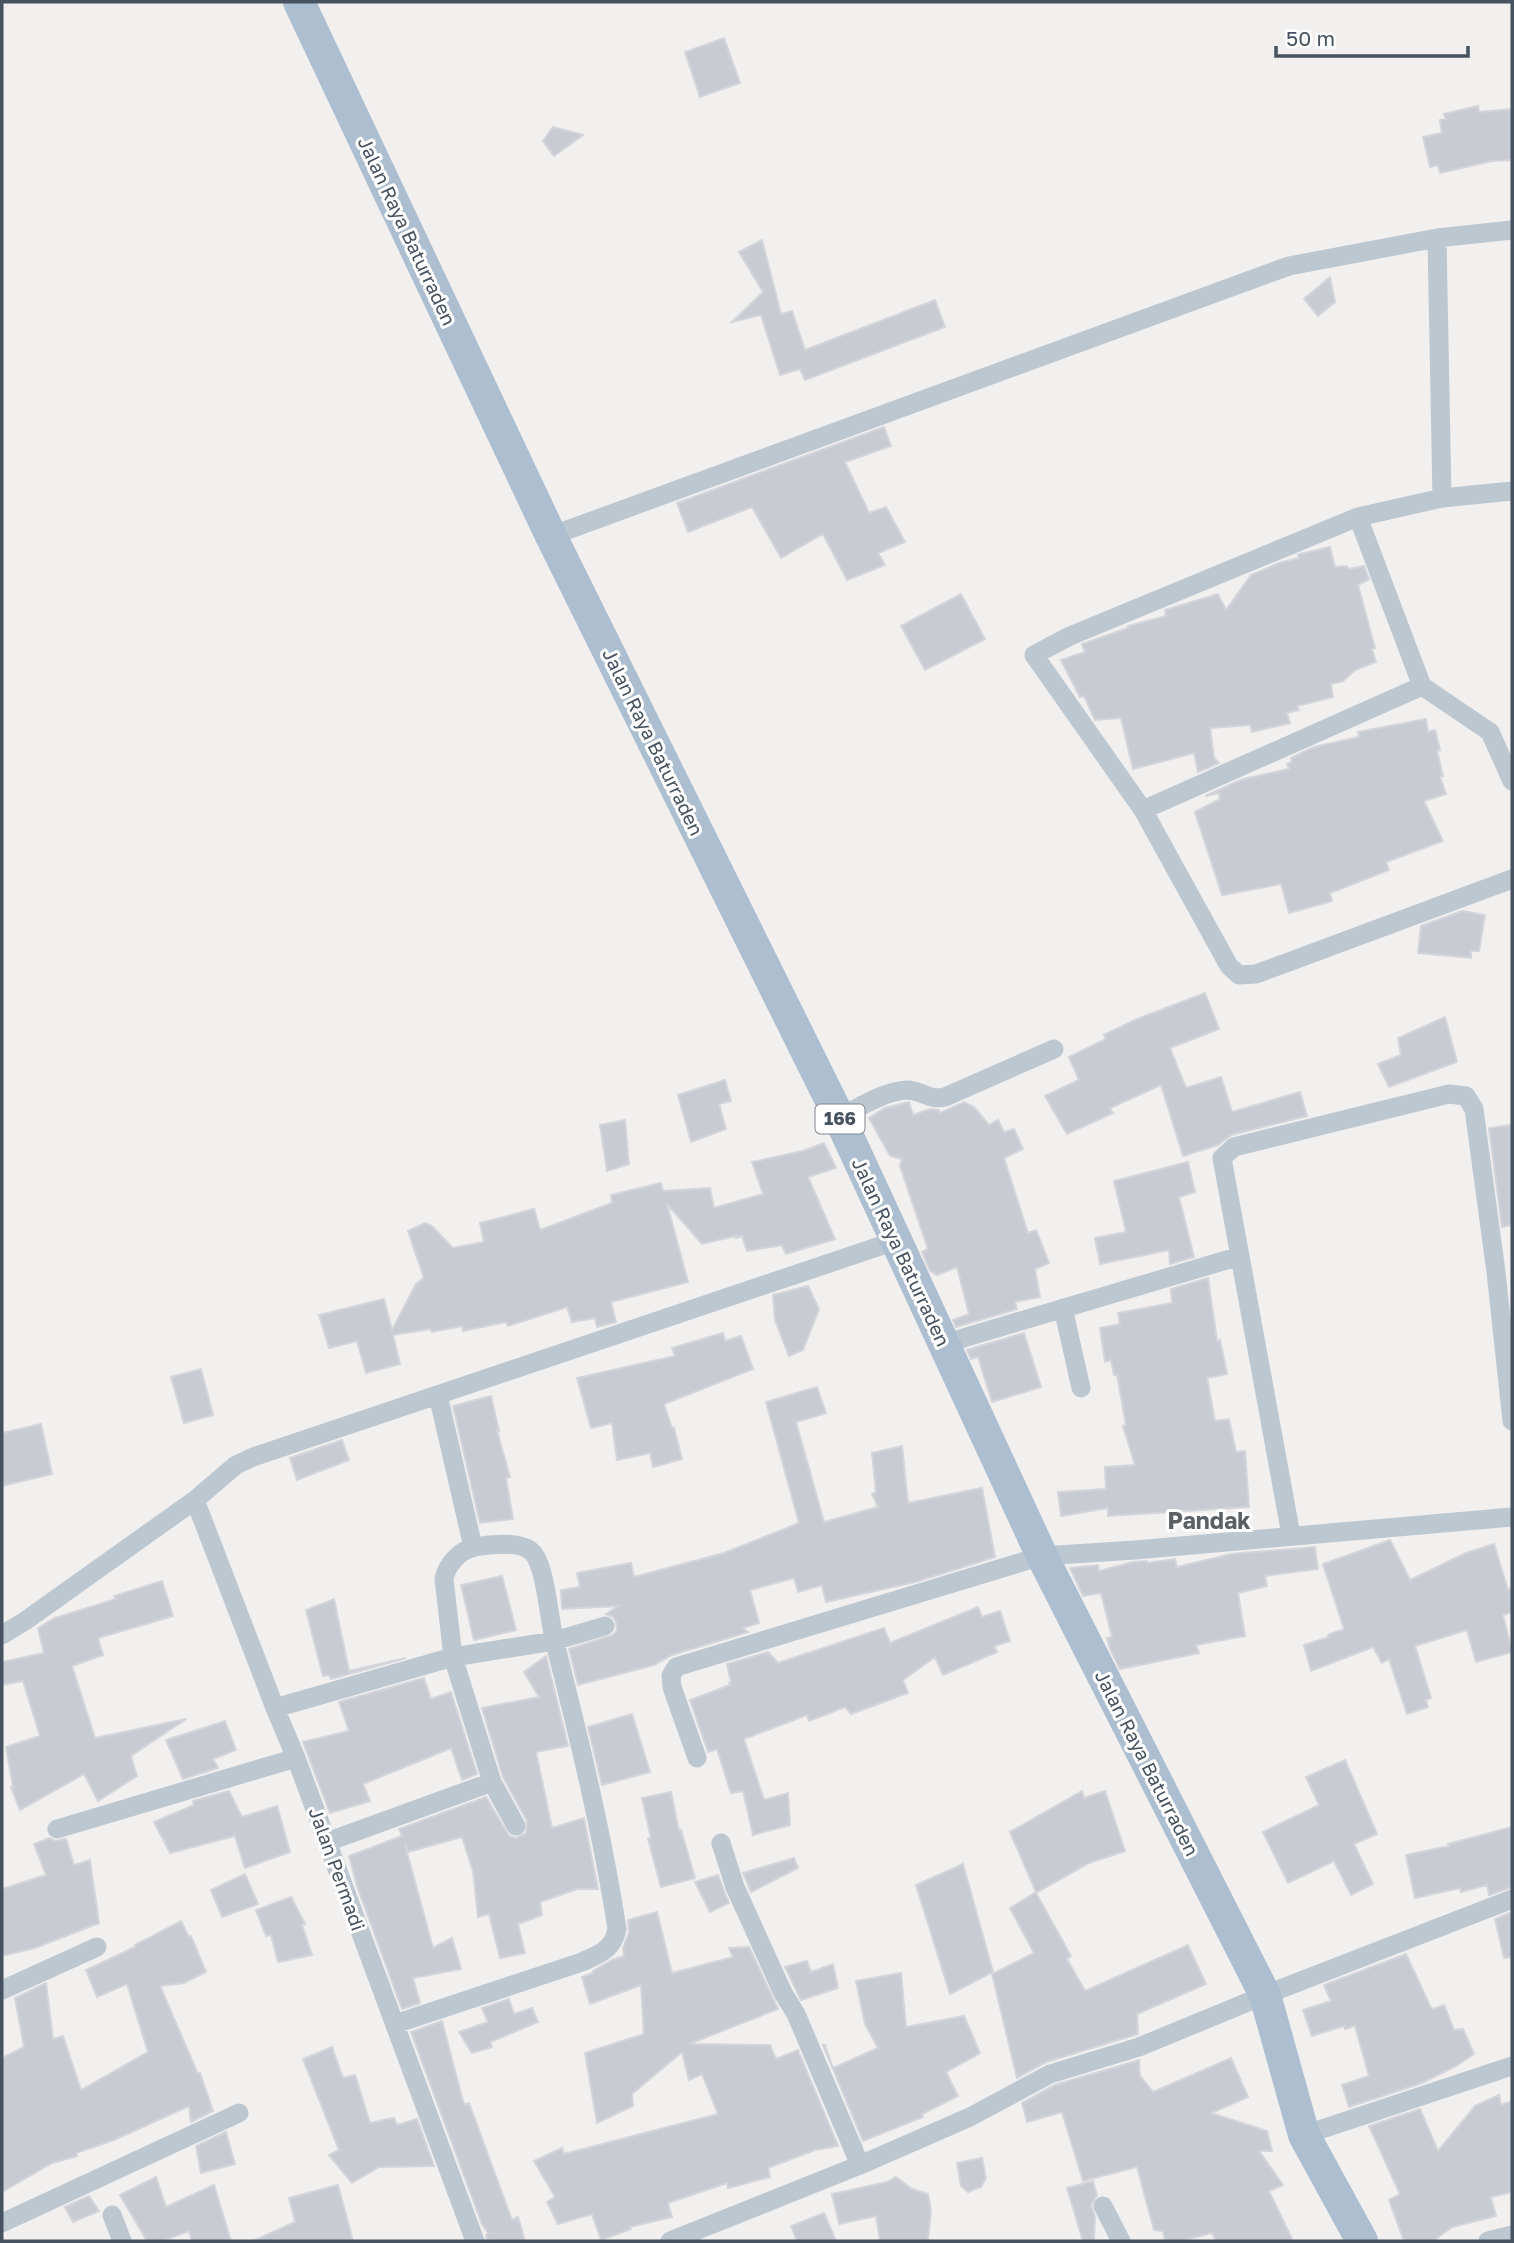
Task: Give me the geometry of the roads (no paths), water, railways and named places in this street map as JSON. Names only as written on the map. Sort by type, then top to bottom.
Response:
[{"type":"main road","name":"Jalan Raya Baturraden","points":[[299,2],[551,536],[839,1118],[1042,1556],[1265,1995],[1304,2135],[1363,2241]]},
{"type":"street","points":[[551,536],[1289,266],[1437,238],[1512,230]]},
{"type":"street","points":[[1437,238],[1442,498]]},
{"type":"street","points":[[1512,491],[1442,498],[1358,517],[1070,636],[1034,655],[1143,810],[1229,966],[1239,975],[1256,974],[1512,878]]},
{"type":"street","points":[[1358,517],[1422,686],[1490,732],[1512,781]]},
{"type":"street","points":[[1143,810],[1422,686]]},
{"type":"street","points":[[839,1118],[880,1098],[902,1091],[912,1090],[929,1098],[945,1097],[1054,1049]]},
{"type":"street","points":[[1291,1535],[1222,1158],[1229,1150],[1449,1094],[1466,1096],[1474,1110],[1496,1272],[1512,1421]]},
{"type":"street","points":[[2,1635],[195,1500],[236,1465],[253,1457],[895,1241]]},
{"type":"street","points":[[943,1343],[1240,1256]]},
{"type":"street","points":[[1063,1308],[1081,1388]]},
{"type":"street","points":[[438,1395],[474,1547]]},
{"type":"street","name":"Jalan Permadi","points":[[195,1500],[296,1758],[475,2241]]},
{"type":"street","points":[[697,1758],[672,1687],[671,1676],[676,1667],[1042,1556],[1512,1517]]},
{"type":"street","points":[[395,2024],[582,1962],[606,1951],[615,1940],[617,1929],[578,1730],[554,1641],[540,1562],[531,1550],[514,1544],[474,1547],[455,1558],[446,1570],[444,1579],[453,1657],[492,1782],[516,1826]]},
{"type":"street","points":[[275,1708],[453,1657],[554,1641],[605,1626]]},
{"type":"street","points":[[57,1829],[296,1758]]},
{"type":"street","points":[[327,1842],[492,1782]]},
{"type":"street","points":[[722,1843],[736,1887],[783,1993],[796,2014],[860,2165]]},
{"type":"street","points":[[670,2241],[860,2165],[970,2117],[1050,2074],[1139,2047],[1512,1899]]},
{"type":"street","points":[[2,1990],[97,1947]]},
{"type":"street","points":[[1304,2135],[1512,2066]]},
{"type":"street","points":[[2,2224],[239,2113]]},
{"type":"street","points":[[1103,2206],[1121,2241]]},
{"type":"street","points":[[112,2216],[122,2241]]},
{"type":"street","points":[[1488,2241],[1512,2235]]},
{"type":"district","name":"Pandak","points":[[1209,1521]]}]
